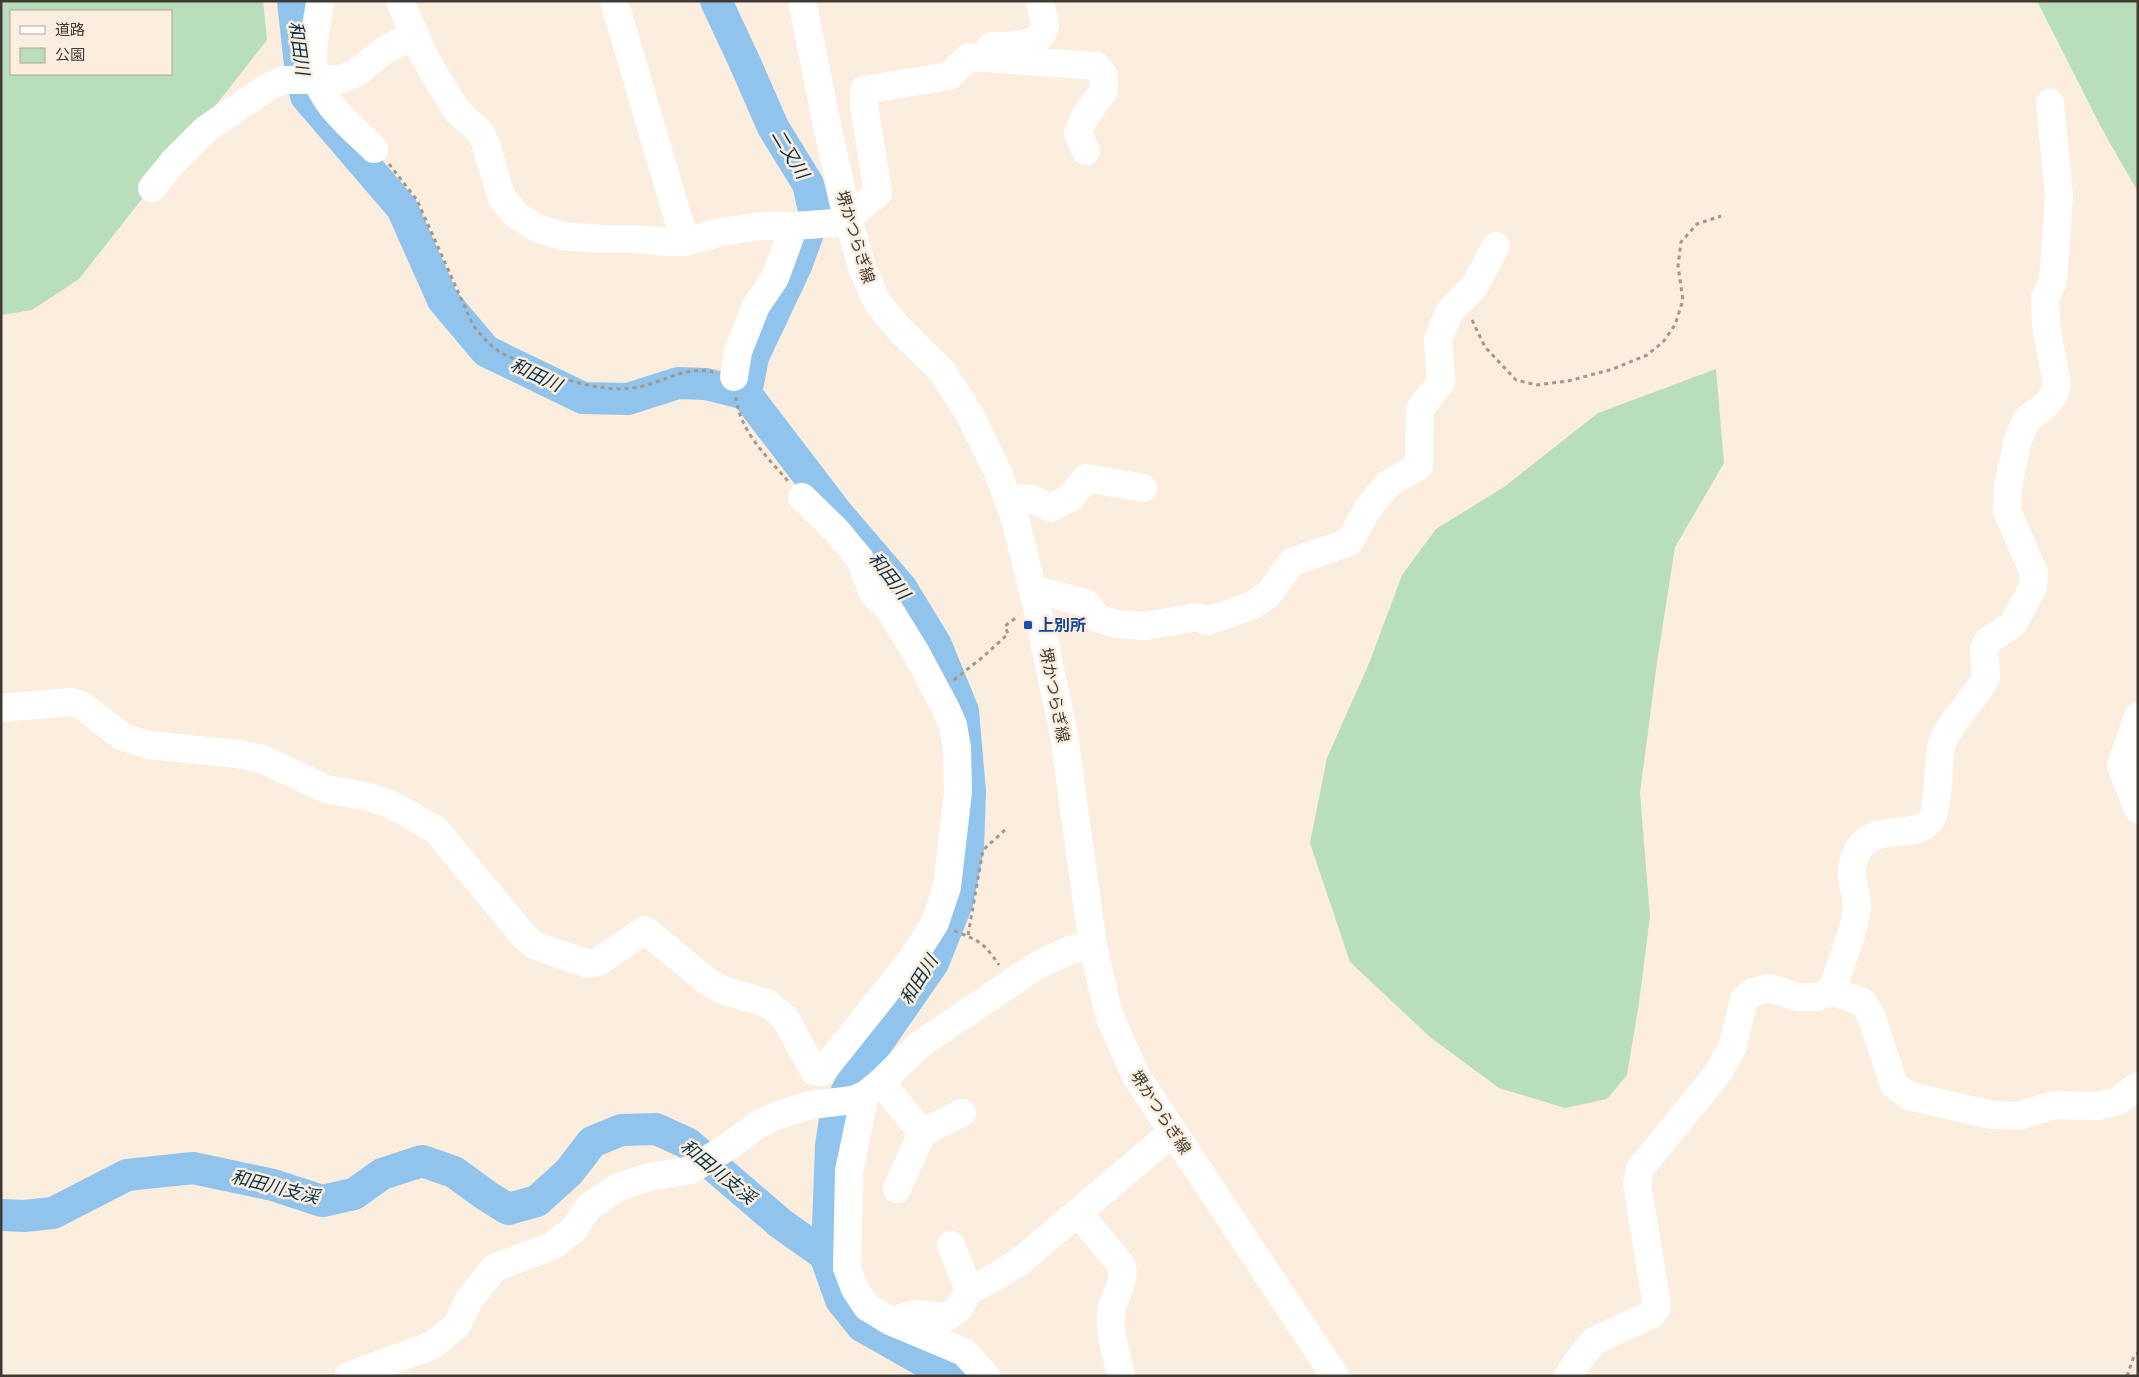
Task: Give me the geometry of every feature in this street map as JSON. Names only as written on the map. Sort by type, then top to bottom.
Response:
[{"type":"street","points":[[320,1],[313,69],[317,80],[326,99],[374,149]]},
{"type":"street","points":[[400,1],[423,54],[444,90],[458,112],[480,132],[485,142],[502,198],[516,214],[537,228],[562,236],[685,242],[721,232],[751,227],[794,226],[848,220],[878,193],[864,105],[864,90],[949,76],[983,46],[1017,47],[1037,38],[1044,32],[1045,22],[1040,1]]},
{"type":"street","points":[[614,1],[685,242]]},
{"type":"street","name":"堺かつらぎ線","points":[[802,1],[848,220],[862,267],[877,302],[900,330],[942,371],[970,415],[996,468],[1014,516],[1035,596],[1064,735],[1093,947],[1109,1016],[1136,1076],[1335,1376]]},
{"type":"street","points":[[152,188],[173,162],[206,129],[268,87],[284,80],[342,79],[356,73],[384,50],[415,35]]},
{"type":"street","points":[[969,57],[1096,66],[1104,76],[1104,90],[1084,118],[1078,134],[1086,151]]},
{"type":"street","points":[[1831,991],[1853,924],[1857,904],[1852,883],[1854,859],[1863,844],[1878,834],[1926,826],[1934,818],[1942,747],[1948,732],[1986,678],[1984,649],[1988,641],[2013,624],[2033,587],[2034,573],[2007,511],[2008,486],[2017,443],[2026,420],[2047,404],[2054,394],[2057,384],[2046,326],[2045,298],[2052,281],[2058,196],[2050,103]]},
{"type":"street","points":[[734,376],[738,352],[756,306],[775,278],[794,226]]},
{"type":"street","points":[[1035,596],[1086,603],[1097,618],[1116,624],[1144,626],[1197,617],[1207,621],[1251,606],[1269,594],[1292,562],[1349,542],[1369,507],[1388,484],[1419,466],[1420,409],[1440,382],[1438,340],[1449,312],[1474,287],[1496,246]]},
{"type":"street","points":[[1007,498],[1031,499],[1051,508],[1070,497],[1086,478],[1143,488]]},
{"type":"street","points":[[802,497],[835,529],[860,559],[873,593],[889,609],[915,651],[945,707],[953,725],[957,748],[958,792],[947,886],[935,923],[912,959],[822,1072],[811,1105]]},
{"type":"street","points":[[1,708],[71,702],[81,704],[123,737],[148,745],[238,754],[262,759],[326,789],[369,797],[390,804],[436,830],[523,935],[534,945],[588,964],[598,962],[646,930],[708,982],[725,991],[767,1003],[785,1018],[814,1071],[822,1072]]},
{"type":"street","points":[[2138,716],[2121,766],[2138,809]]},
{"type":"street","points":[[349,1376],[433,1345],[456,1325],[469,1300],[494,1268],[552,1246],[573,1230],[589,1207],[618,1187],[649,1177],[691,1170],[759,1124],[781,1114],[866,1092],[919,1045],[1038,965],[1072,949],[1093,947]]},
{"type":"street","points":[[1568,1376],[1594,1341],[1652,1314],[1658,1306],[1637,1184],[1640,1169],[1718,1073],[1732,1048],[1744,1000],[1753,992],[1770,988],[1797,997],[1818,997],[1831,991],[1864,1002],[1871,1015],[1894,1085],[1909,1096],[1992,1115],[2018,1116],[2054,1104],[2098,1106],[2118,1102],[2138,1086]]},
{"type":"street","points":[[866,1092],[922,1133]]},
{"type":"street","points":[[866,1092],[848,1172],[847,1268],[855,1290],[867,1307],[890,1321],[964,1352],[986,1376]]},
{"type":"street","points":[[897,1189],[922,1133],[962,1113]]},
{"type":"street","points":[[890,1321],[914,1314],[947,1317],[959,1308],[969,1290],[1018,1264],[1173,1132]]},
{"type":"street","points":[[1083,1208],[1085,1221],[1122,1266],[1124,1275],[1111,1313],[1112,1338],[1121,1376]]},
{"type":"street","points":[[952,1245],[969,1290]]},
{"type":"path","points":[[374,149],[406,184],[417,200],[473,325],[482,337],[498,351],[559,377],[581,384],[606,387],[631,388],[683,372],[704,370],[734,376]]},
{"type":"path","points":[[1465,295],[1471,316],[1485,347],[1516,380],[1537,385],[1568,381],[1613,368],[1647,355],[1662,342],[1675,325],[1683,300],[1678,266],[1681,242],[1697,224],[1721,216]]},
{"type":"path","points":[[737,407],[741,420],[753,438],[802,497]]},
{"type":"path","points":[[960,676],[1008,634],[1005,626],[1035,596]]},
{"type":"path","points":[[968,935],[983,850],[1005,830]]},
{"type":"path","points":[[960,933],[968,935],[986,945],[1012,982]]},
{"type":"path","points":[[2127,1376],[2134,1356],[2138,1353]]},
{"type":"green space","points":[[1,1],[263,1],[267,40],[79,279],[32,310],[1,315]]},
{"type":"green space","points":[[2037,1],[2138,1],[2138,192],[2102,129]]},
{"type":"green space","points":[[1716,369],[1724,463],[1675,547],[1657,662],[1640,793],[1650,916],[1639,1003],[1627,1075],[1607,1099],[1565,1108],[1499,1088],[1430,1037],[1350,962],[1310,843],[1327,758],[1370,661],[1402,575],[1436,529],[1504,487],[1598,413]]},
{"type":"waterway","name":"和田川","points":[[293,1],[300,65],[306,96],[402,208],[443,300],[486,351],[583,398],[628,399],[678,383],[706,384],[746,394],[837,513],[902,589],[936,645],[963,711],[970,792],[968,848],[957,903],[933,963],[856,1074],[836,1112],[831,1146],[825,1255],[841,1300],[862,1326],[950,1376]]},
{"type":"waterway","name":"二又川","points":[[716,1],[773,127],[808,184],[815,214],[796,266],[753,357],[746,394]]},
{"type":"waterway","name":"和田川支渓","points":[[1,1215],[24,1216],[53,1213],[127,1175],[193,1168],[273,1185],[322,1201],[354,1194],[382,1174],[422,1161],[454,1172],[508,1209],[537,1201],[569,1172],[592,1142],[621,1130],[656,1129],[687,1143],[780,1223],[825,1255]]},
{"type":"place","name":"上別所","points":[[1028,625]]}]
